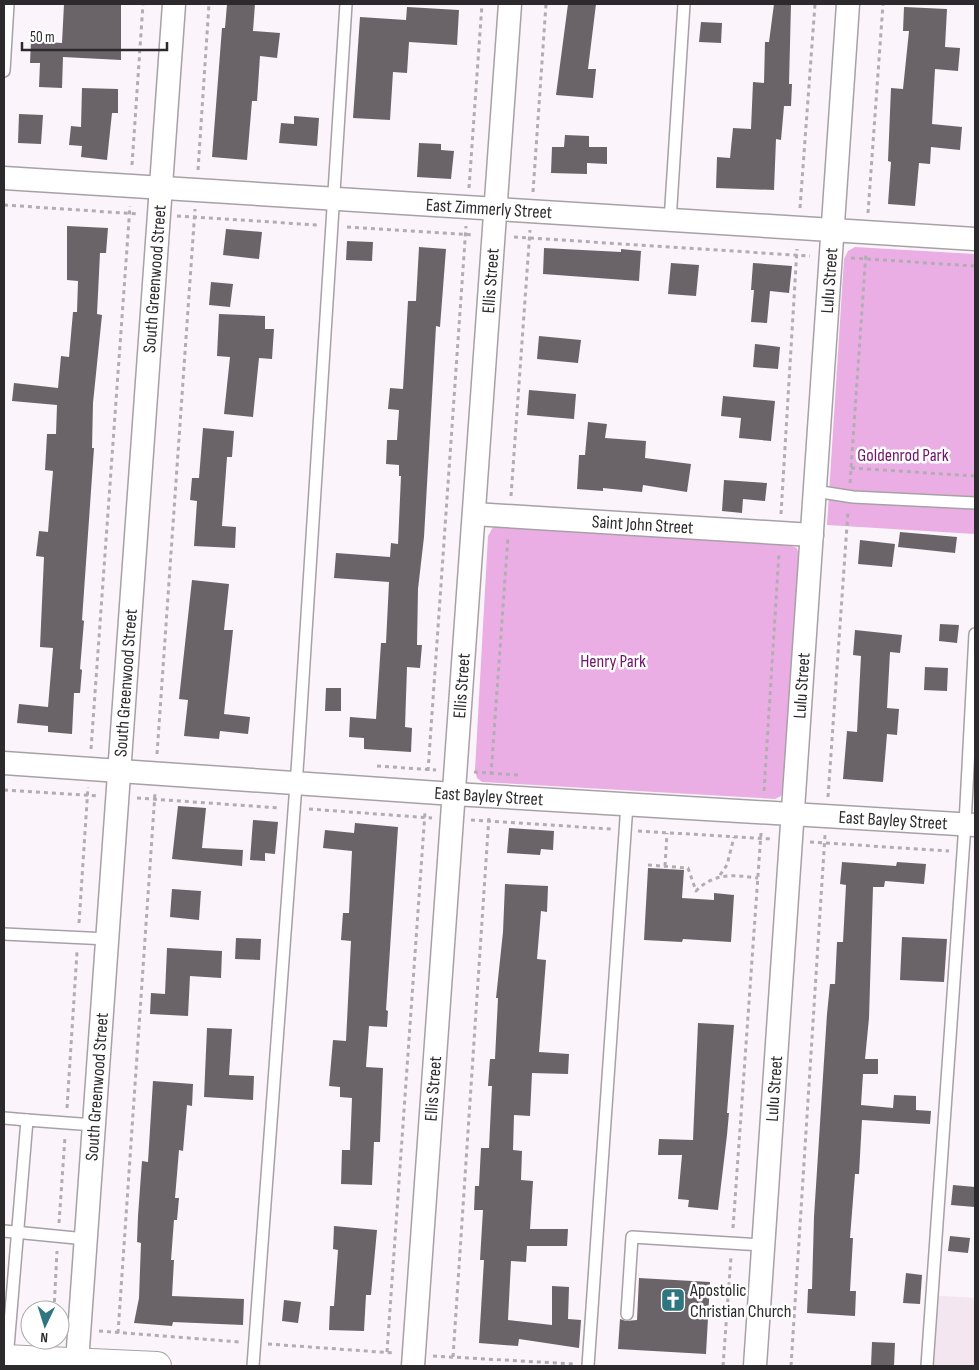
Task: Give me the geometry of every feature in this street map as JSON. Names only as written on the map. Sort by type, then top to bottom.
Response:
[{"type":"street","name":"South Greenwood Street","points":[[77,1362],[174,4]]},
{"type":"street","name":"Ellis Street","points":[[413,1360],[510,4]]},
{"type":"street","name":"Lulu Street","points":[[755,1366],[789,841],[848,4]]},
{"type":"street","name":"East Zimmerly Street","points":[[4,178],[975,240]]},
{"type":"street","name":"Saint John Street","points":[[474,514],[812,535]]},
{"type":"street","name":"East Bayley Street","points":[[4,763],[90,758],[157,763],[296,783],[627,804],[764,801],[827,805],[970,824]]},
{"type":"street","points":[[5,1359],[35,1363],[77,1362],[156,1366]]},
{"type":"lane","points":[[4,71],[8,4]]},
{"type":"lane","points":[[254,1366],[296,783],[346,4]]},
{"type":"lane","points":[[670,221],[684,4]]},
{"type":"lane","points":[[815,491],[849,496],[975,503]]},
{"type":"lane","points":[[927,1366],[963,852],[970,824],[975,634]]},
{"type":"lane","points":[[588,1366],[627,804]]},
{"type":"lane","points":[[4,934],[108,939]]},
{"type":"lane","points":[[4,1118],[94,1125]]},
{"type":"lane","points":[[5,1359],[9,1282],[18,1232],[27,1120]]},
{"type":"lane","points":[[4,1231],[86,1239]]},
{"type":"lane","points":[[627,1314],[632,1237],[762,1245]]},
{"type":"path","points":[[55,1300],[90,758],[143,4]]},
{"type":"path","points":[[118,1333],[210,4]]},
{"type":"path","points":[[387,1352],[482,4]]},
{"type":"path","points":[[453,1357],[488,821],[546,4]]},
{"type":"path","points":[[723,1366],[764,801],[798,229],[815,4]]},
{"type":"path","points":[[791,1366],[827,805],[883,4]]},
{"type":"path","points":[[851,468],[975,476]]},
{"type":"path","points":[[82,747],[90,758]]},
{"type":"path","points":[[157,763],[167,752]]},
{"type":"path","points":[[90,758],[157,763]]},
{"type":"path","points":[[372,766],[521,775]]},
{"type":"path","points":[[4,790],[963,852]]},
{"type":"path","points":[[755,790],[764,801],[792,803],[827,805],[837,795]]},
{"type":"path","points":[[665,866],[667,833]]},
{"type":"path","points":[[648,865],[688,868],[696,891],[703,884],[719,875],[726,865],[734,837]]},
{"type":"path","points":[[719,875],[758,878]]},
{"type":"path","points":[[79,1327],[118,1333],[387,1352],[413,1360],[453,1357],[588,1366]]},
{"type":"shaded area","points":[[928,1295],[975,1298],[975,1366],[923,1366]]},
{"type":"green space","name":"Goldenrod Park","points":[[855,247],[975,254],[975,534],[827,525],[844,259],[848,251]]},
{"type":"green space","name":"Henry Park","points":[[503,526],[786,544],[797,548],[800,558],[784,784],[781,796],[775,799],[482,782],[477,778],[475,770],[488,536],[493,527]]},
{"type":"building","points":[[64,4],[121,4],[121,60],[63,57],[62,88],[39,87],[40,63],[30,63],[31,41],[62,43]]},
{"type":"building","points":[[227,4],[255,4],[253,31],[280,33],[277,58],[260,56],[257,101],[252,101],[247,160],[212,157],[222,28],[225,28]]},
{"type":"building","points":[[568,4],[596,4],[588,69],[596,69],[593,98],[556,95]]},
{"type":"building","points":[[774,4],[791,4],[789,84],[792,84],[791,106],[784,106],[781,140],[776,139],[774,190],[716,188],[717,157],[730,158],[733,128],[751,129],[753,82],[764,83],[765,42],[769,42]]},
{"type":"building","points":[[407,7],[459,10],[457,45],[409,42],[407,73],[393,72],[390,120],[353,118],[360,17],[406,20]]},
{"type":"building","points":[[904,7],[947,9],[945,47],[960,48],[958,71],[935,69],[932,124],[962,127],[960,150],[931,147],[930,164],[919,163],[915,206],[888,204],[891,162],[888,161],[891,88],[903,89],[909,31],[903,31]]},
{"type":"building","points":[[701,22],[722,23],[721,43],[699,42]]},
{"type":"building","points":[[82,88],[118,89],[118,113],[112,113],[107,160],[81,157],[82,146],[69,145],[71,126],[81,127]]},
{"type":"building","points":[[19,114],[43,115],[41,144],[18,143]]},
{"type":"building","points":[[294,116],[319,118],[317,146],[279,143],[281,123],[294,124]]},
{"type":"building","points":[[565,135],[589,136],[589,147],[607,147],[607,164],[587,163],[587,174],[551,173],[552,147],[564,147]]},
{"type":"building","points":[[419,143],[441,144],[441,150],[454,151],[451,179],[417,177]]},
{"type":"building","points":[[67,226],[108,228],[106,253],[100,253],[97,314],[102,315],[93,403],[92,448],[94,448],[82,620],[84,621],[80,669],[82,670],[80,693],[74,693],[72,734],[48,732],[48,726],[17,723],[19,704],[48,707],[53,648],[40,647],[44,557],[36,556],[39,531],[48,532],[53,471],[45,470],[47,434],[56,434],[57,405],[12,401],[14,383],[58,388],[61,356],[69,357],[73,312],[77,312],[78,281],[67,280]]},
{"type":"building","points":[[226,229],[262,232],[259,259],[223,255]]},
{"type":"building","points":[[347,241],[373,242],[372,261],[346,260]]},
{"type":"building","points":[[419,247],[446,249],[440,327],[436,326],[424,537],[418,589],[417,645],[422,645],[420,668],[407,667],[405,727],[412,728],[411,752],[364,749],[364,738],[349,737],[350,717],[376,719],[381,643],[386,643],[389,582],[334,578],[336,553],[390,557],[391,543],[398,544],[401,476],[399,476],[399,465],[386,464],[387,440],[397,440],[399,410],[388,409],[390,388],[403,389],[408,301],[416,301]]},
{"type":"building","points":[[544,248],[621,252],[621,249],[641,251],[639,281],[543,274]]},
{"type":"building","points":[[671,263],[699,265],[696,296],[668,294]]},
{"type":"building","points":[[753,263],[792,266],[789,293],[770,291],[767,323],[751,322],[754,290],[751,290]]},
{"type":"building","points":[[211,282],[233,284],[230,307],[209,305]]},
{"type":"building","points":[[219,314],[265,316],[265,329],[274,329],[272,359],[259,358],[253,417],[224,414],[230,357],[217,356]]},
{"type":"building","points":[[539,336],[581,340],[578,363],[537,359]]},
{"type":"building","points":[[755,344],[780,347],[778,369],[753,367]]},
{"type":"building","points":[[529,390],[576,394],[574,419],[527,415]]},
{"type":"building","points":[[723,396],[775,401],[771,441],[739,438],[741,418],[721,416]]},
{"type":"building","points":[[588,422],[607,424],[605,438],[646,441],[645,458],[691,464],[687,492],[643,485],[642,492],[603,488],[603,491],[577,489],[579,455],[585,455]]},
{"type":"building","points":[[203,428],[234,431],[232,457],[227,457],[222,526],[236,527],[235,548],[194,546],[197,501],[190,500],[192,478],[199,478]]},
{"type":"building","points":[[724,480],[767,483],[765,501],[743,499],[742,513],[722,511]]},
{"type":"building","points":[[900,532],[957,537],[955,553],[898,547]]},
{"type":"building","points":[[860,540],[895,544],[892,567],[858,564]]},
{"type":"building","points":[[192,580],[229,584],[224,630],[233,630],[224,714],[250,717],[248,734],[220,731],[219,739],[184,736],[188,700],[179,699]]},
{"type":"building","points":[[940,624],[959,625],[957,643],[939,641]]},
{"type":"building","points":[[855,630],[902,635],[900,653],[890,652],[887,708],[899,709],[897,735],[887,734],[883,782],[843,779],[847,731],[857,732],[861,656],[853,655]]},
{"type":"building","points":[[925,667],[948,668],[947,691],[924,690]]},
{"type":"building","points":[[326,688],[341,688],[341,711],[325,711]]},
{"type":"building","points":[[178,806],[206,808],[202,848],[243,850],[242,866],[172,859]]},
{"type":"building","points":[[253,820],[278,822],[275,854],[265,853],[265,861],[250,860]]},
{"type":"building","points":[[355,823],[398,827],[386,1010],[388,1011],[387,1027],[369,1026],[366,1067],[383,1068],[380,1142],[374,1142],[372,1185],[341,1184],[342,1150],[350,1150],[352,1098],[340,1097],[340,1087],[329,1086],[333,1040],[346,1041],[351,941],[341,940],[343,913],[349,913],[352,851],[323,848],[325,830],[354,833]]},
{"type":"building","points":[[509,828],[554,831],[553,850],[541,849],[540,855],[507,853]]},
{"type":"building","points":[[842,862],[896,866],[897,862],[926,864],[924,884],[885,881],[884,887],[873,887],[869,1018],[865,1059],[878,1059],[878,1074],[863,1074],[861,1105],[893,1108],[894,1095],[916,1096],[916,1110],[931,1111],[930,1124],[862,1120],[859,1174],[855,1174],[850,1238],[853,1238],[850,1291],[856,1291],[855,1316],[807,1313],[808,1289],[812,1289],[814,1217],[827,1014],[830,984],[835,984],[837,942],[843,942],[846,885],[840,884]]},
{"type":"building","points":[[648,868],[684,870],[682,898],[714,900],[714,893],[734,895],[731,942],[683,939],[682,942],[644,940]]},
{"type":"building","points":[[505,884],[548,886],[547,912],[541,911],[537,959],[546,960],[539,1052],[569,1054],[568,1074],[532,1073],[530,1116],[514,1115],[513,1150],[522,1151],[521,1180],[533,1181],[530,1229],[568,1229],[567,1246],[527,1246],[526,1262],[511,1261],[508,1320],[552,1325],[552,1286],[569,1287],[568,1319],[581,1320],[579,1348],[519,1339],[518,1346],[479,1343],[484,1260],[480,1260],[483,1210],[474,1210],[475,1186],[479,1186],[481,1148],[489,1148],[492,1086],[488,1086],[490,1059],[495,1059],[498,998],[496,998],[503,932]]},
{"type":"building","points":[[172,889],[201,891],[199,920],[170,917]]},
{"type":"building","points":[[902,937],[947,939],[944,982],[900,980]]},
{"type":"building","points":[[236,938],[261,939],[260,960],[235,959]]},
{"type":"building","points":[[167,948],[222,951],[221,978],[190,976],[188,1016],[150,1014],[151,993],[165,994]]},
{"type":"building","points":[[698,1023],[734,1025],[727,1113],[729,1113],[718,1210],[688,1207],[689,1200],[678,1199],[682,1155],[658,1155],[659,1139],[693,1140]]},
{"type":"building","points":[[207,1028],[232,1029],[229,1075],[254,1076],[253,1100],[204,1097]]},
{"type":"building","points":[[153,1081],[193,1084],[192,1106],[187,1105],[183,1151],[179,1150],[175,1198],[179,1198],[177,1220],[174,1220],[171,1260],[174,1260],[172,1296],[244,1299],[243,1325],[173,1322],[172,1326],[134,1323],[139,1298],[141,1243],[137,1242],[142,1161],[148,1162]]},
{"type":"building","points":[[953,1185],[975,1187],[975,1207],[951,1205]]},
{"type":"building","points":[[334,1226],[377,1230],[371,1295],[366,1295],[364,1331],[329,1330],[330,1306],[334,1306],[338,1250],[333,1249]]},
{"type":"building","points":[[950,1236],[970,1238],[968,1253],[948,1251]]},
{"type":"building","points":[[906,1273],[922,1275],[920,1304],[903,1303]]},
{"type":"building","name":"Apostolic Christian Church","points":[[639,1278],[710,1282],[706,1354],[618,1349],[620,1319],[626,1321],[637,1320]]},
{"type":"building","points":[[284,1300],[301,1302],[298,1323],[282,1321]]},
{"type":"building","points":[[872,1342],[895,1343],[894,1366],[871,1366]]},
{"type":"place","name":"Apostolic Christian Church","points":[[673,1300]]}]
